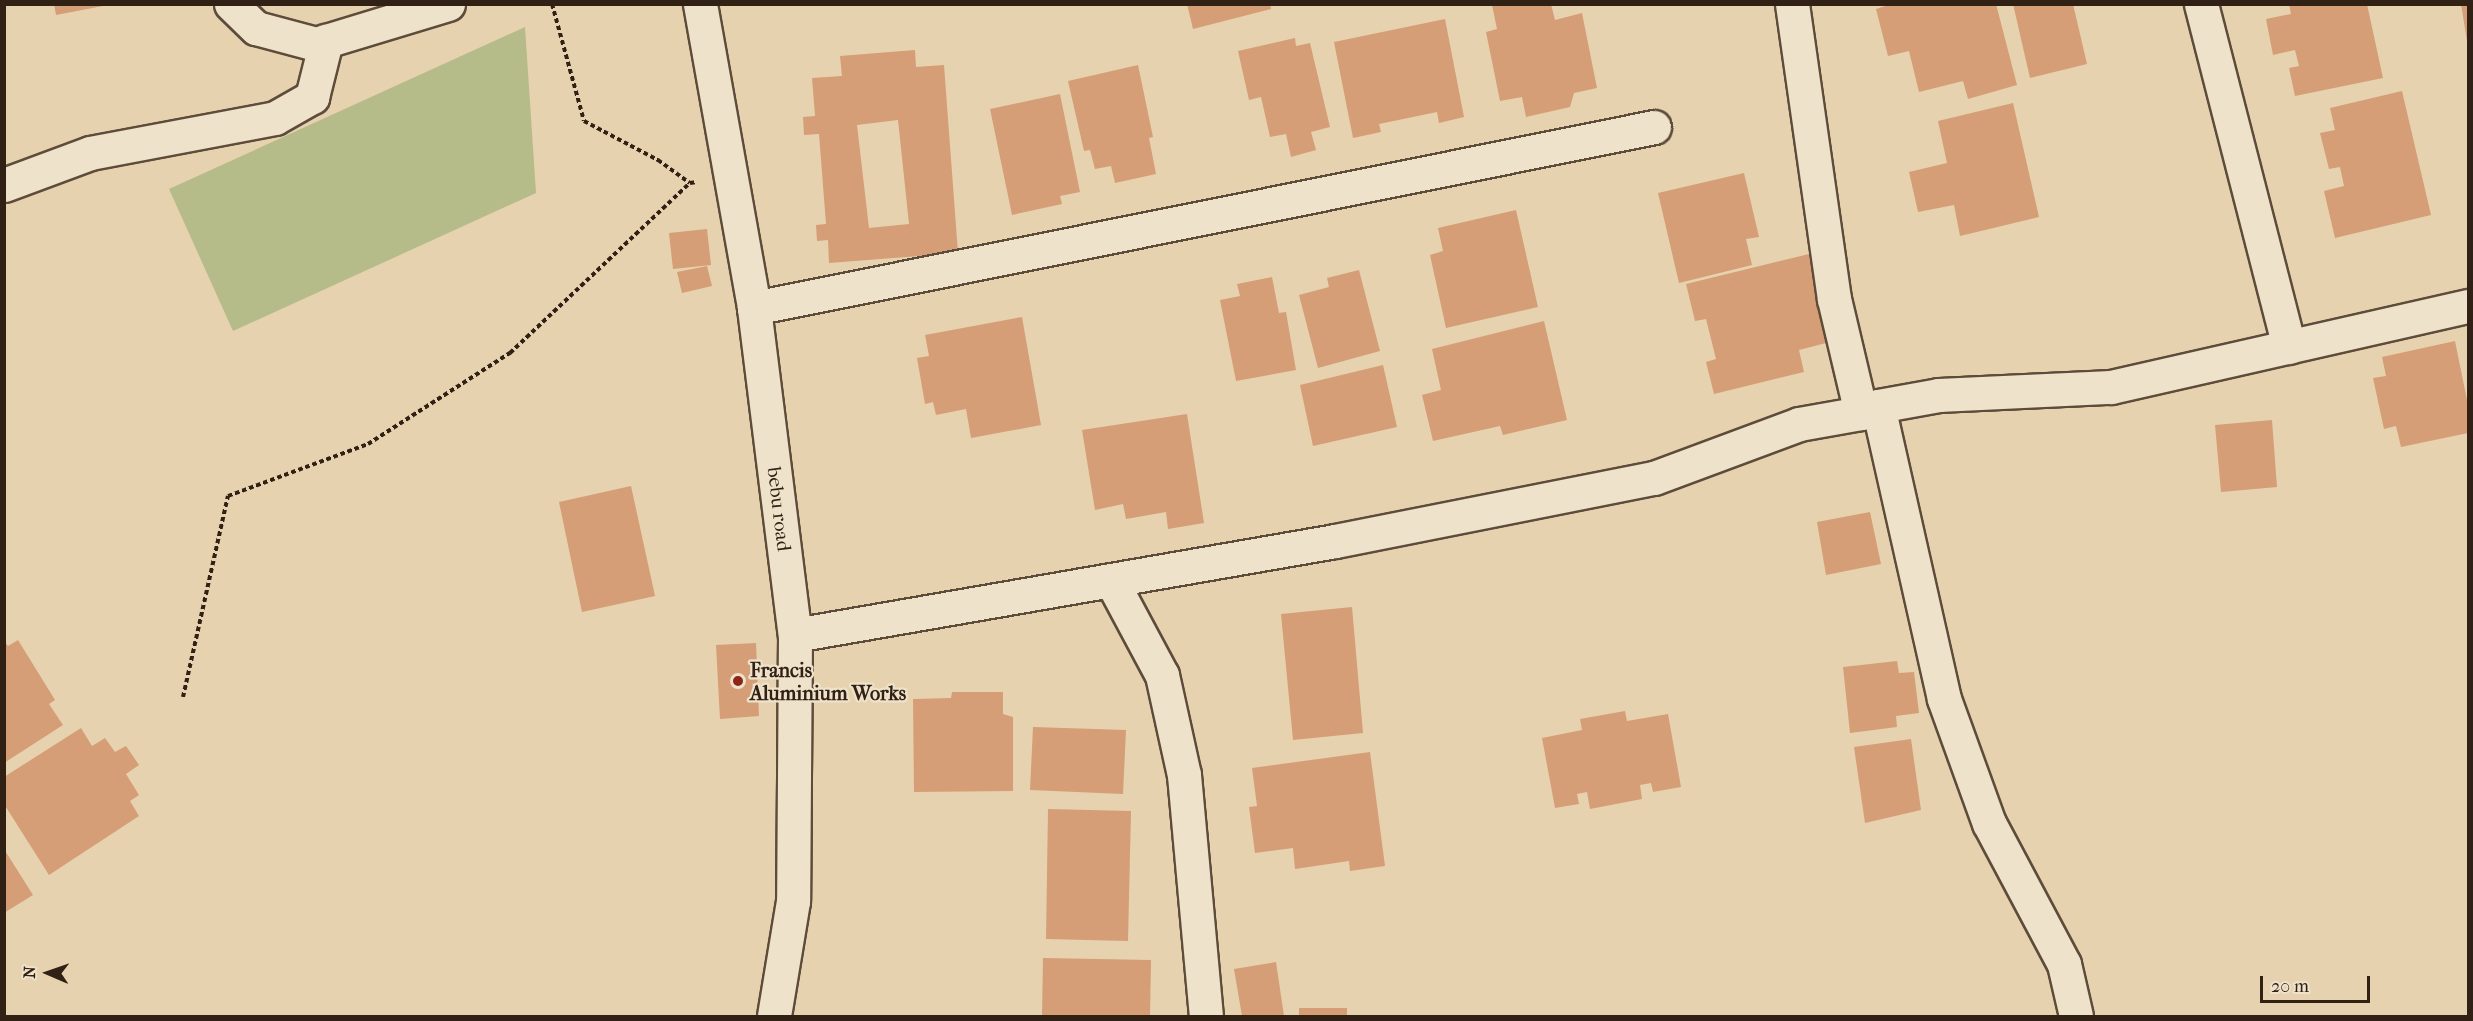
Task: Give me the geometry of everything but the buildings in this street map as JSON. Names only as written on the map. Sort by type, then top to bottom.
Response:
[{"type":"street","points":[[231,4],[256,28],[316,44],[448,4]]},
{"type":"street","name":"bebu road","points":[[700,4],[754,308],[795,635],[793,901],[774,1017]]},
{"type":"street","points":[[1792,4],[1834,299],[1870,410],[1944,699],[1989,823],[2064,964],[2076,1017]]},
{"type":"street","points":[[2201,4],[2289,347]]},
{"type":"street","points":[[4,185],[90,153],[275,118],[312,97],[326,41]]},
{"type":"street","points":[[754,308],[1654,127]]},
{"type":"street","points":[[795,635],[1112,580],[1654,478],[1799,424],[1939,395],[2112,387],[2469,306]]},
{"type":"street","points":[[1112,580],[1162,675],[1184,775],[1206,1017]]},
{"type":"path","points":[[552,4],[584,121],[658,160],[690,183]]},
{"type":"path","points":[[183,698],[228,496],[368,444],[510,353],[690,183],[730,174]]},
{"type":"green space","points":[[525,27],[536,193],[233,331],[169,189]]},
{"type":"place","name":"Francis Aluminium Works","points":[[738,681]]}]
